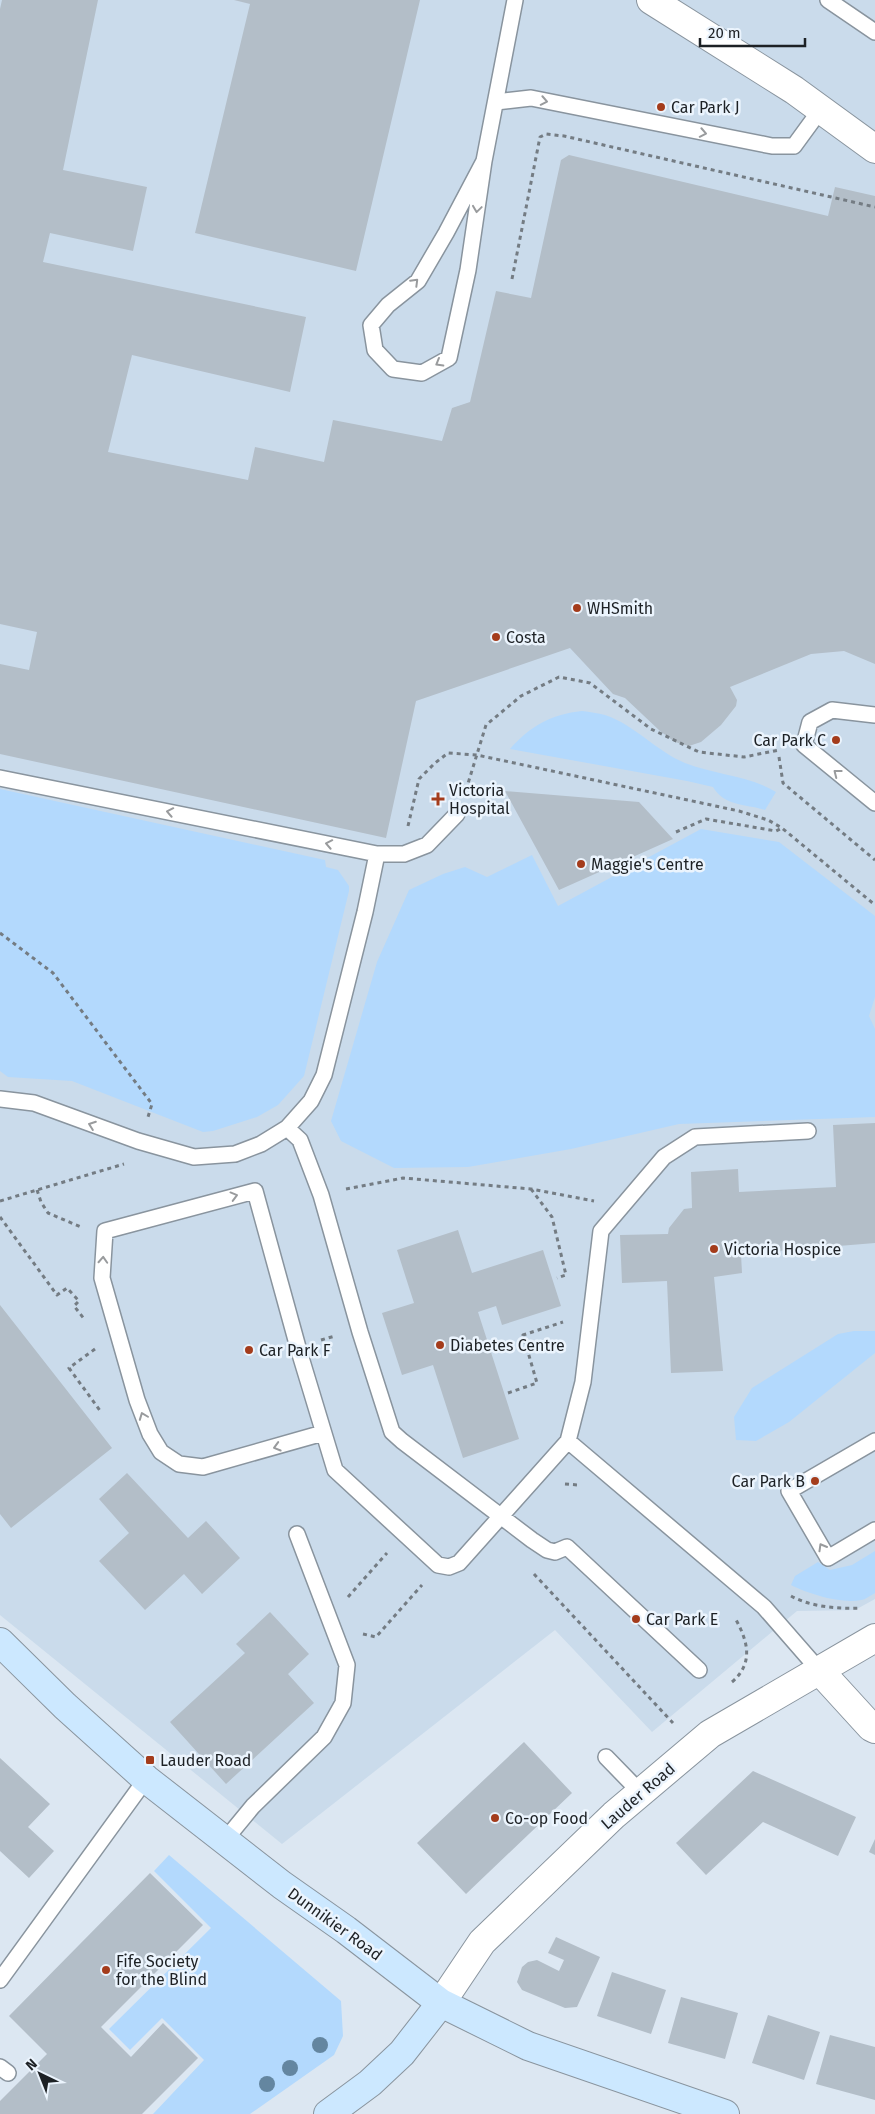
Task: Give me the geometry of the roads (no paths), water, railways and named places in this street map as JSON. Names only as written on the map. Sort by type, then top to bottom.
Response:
[{"type":"street","points":[[651,0],[821,109],[874,147]]},
{"type":"street","name":"Lauder Road","points":[[441,2003],[482,1942],[614,1815],[710,1734],[875,1638]]},
{"type":"street","name":"Dunnikier Road","points":[[0,1642],[65,1706],[146,1778],[282,1885],[346,1930],[441,2003],[528,2046],[726,2114]]},
{"type":"street","points":[[819,1670],[871,1727],[875,1729]]},
{"type":"street","points":[[328,2114],[370,2083],[402,2053],[441,2003]]},
{"type":"lane","points":[[484,161],[418,281],[388,305],[371,325],[375,350],[393,369],[422,373],[449,358],[468,270],[484,161],[515,0]]},
{"type":"lane","points":[[828,0],[875,32]]},
{"type":"lane","points":[[496,102],[531,98],[772,146],[794,146],[821,109]]},
{"type":"lane","points":[[875,715],[832,710],[810,722],[804,745],[875,803]]},
{"type":"lane","points":[[0,778],[377,854],[404,854],[427,845],[457,814]]},
{"type":"lane","points":[[0,1099],[34,1103],[138,1142],[194,1157],[235,1154],[261,1144],[287,1128],[311,1101],[324,1074],[365,912],[377,854]]},
{"type":"lane","points":[[287,1128],[300,1140],[321,1195],[360,1332],[392,1432],[547,1550],[555,1552],[567,1547],[699,1670]]},
{"type":"lane","points":[[323,1433],[203,1467],[179,1464],[161,1452],[150,1434],[137,1400],[102,1278],[105,1231],[255,1191],[335,1470],[438,1565],[449,1567],[459,1563],[568,1441],[583,1382],[601,1231],[664,1157],[695,1137],[808,1131]]},
{"type":"lane","points":[[875,1440],[789,1491],[828,1558],[875,1530]]},
{"type":"lane","points":[[568,1441],[764,1608],[819,1670]]},
{"type":"lane","points":[[225,1840],[253,1806],[324,1737],[343,1703],[347,1665],[298,1534]]},
{"type":"lane","points":[[606,1757],[641,1793]]},
{"type":"lane","points":[[0,1980],[146,1778]]},
{"type":"place","name":"Car Park J","points":[[661,107]]},
{"type":"place","name":"WHSmith","points":[[577,608]]},
{"type":"place","name":"Costa","points":[[496,637]]},
{"type":"place","name":"Car Park C","points":[[836,740]]},
{"type":"place","name":"Victoria Hospital","points":[[438,799]]},
{"type":"place","name":"Maggie's Centre","points":[[581,864]]},
{"type":"place","name":"Victoria Hospice","points":[[714,1249]]},
{"type":"place","name":"Diabetes Centre","points":[[440,1345]]},
{"type":"place","name":"Car Park F","points":[[249,1350]]},
{"type":"place","name":"Car Park B","points":[[815,1481]]},
{"type":"place","name":"Car Park E","points":[[636,1619]]},
{"type":"place","name":"Lauder Road","points":[[150,1760]]},
{"type":"place","name":"Co-op Food","points":[[495,1818]]},
{"type":"place","name":"Fife Society for the Blind","points":[[106,1970]]}]
